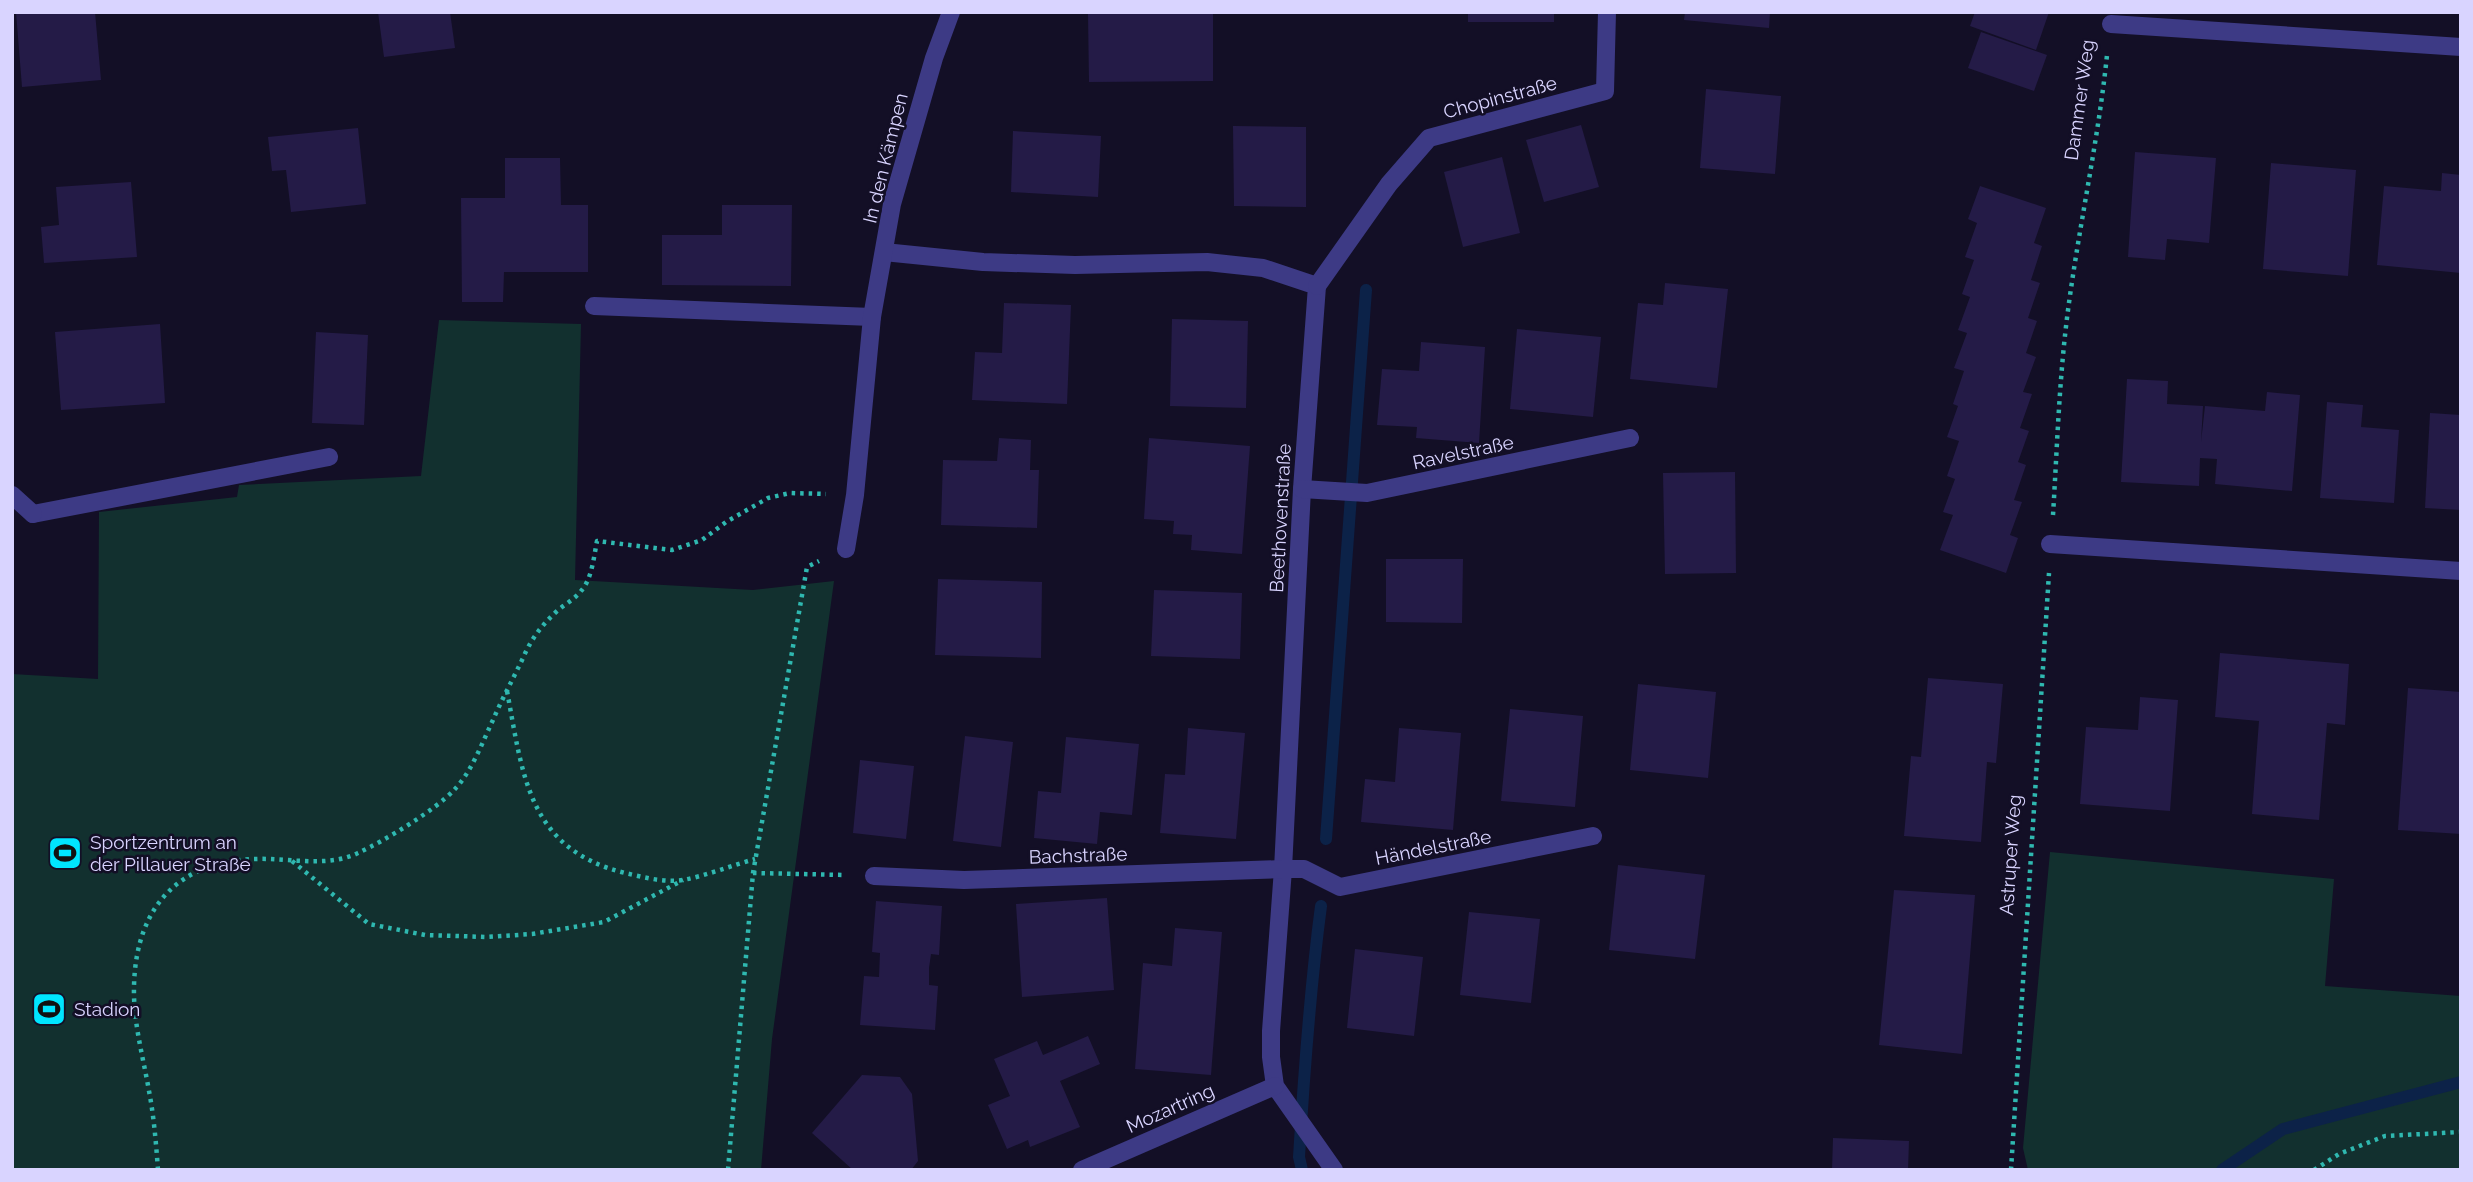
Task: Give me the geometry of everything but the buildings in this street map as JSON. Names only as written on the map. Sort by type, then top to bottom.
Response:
[{"type":"street","name":"In den Kämpen","points":[[846,549],[855,495],[872,317],[892,204],[902,160],[951,12]]},
{"type":"street","name":"Chopinstraße","points":[[1317,286],[1389,184],[1429,138],[1605,91],[1607,12]]},
{"type":"street","name":"Dammer Weg","points":[[2111,24],[2461,47]]},
{"type":"street","points":[[884,252],[983,262],[1075,265],[1207,262],[1263,268],[1317,286]]},
{"type":"street","name":"Beethovenstraße","points":[[1317,286],[1271,1031],[1275,1086],[1334,1170]]},
{"type":"street","points":[[594,306],[872,317]]},
{"type":"street","name":"Ravelstraße","points":[[1303,489],[1367,494],[1630,438]]},
{"type":"street","points":[[12,495],[33,514],[329,457]]},
{"type":"street","points":[[2050,544],[2461,571]]},
{"type":"street","name":"Händelstraße","points":[[1283,869],[1304,869],[1340,887],[1593,836]]},
{"type":"street","name":"Bachstraße","points":[[874,876],[964,880],[1283,869]]},
{"type":"street","name":"Mozartring","points":[[1082,1170],[1275,1086]]},
{"type":"path","name":"Dammer Weg","points":[[2067,321],[2082,215],[2102,109],[2111,24]]},
{"type":"path","name":"Astruper Weg","points":[[2011,1170],[2050,544],[2067,321]]},
{"type":"path","points":[[158,1170],[155,1129],[138,1041],[134,986],[147,925],[158,902],[174,886],[197,870],[223,861],[328,861],[356,854],[438,804],[456,788],[477,754],[532,638],[557,611],[583,590],[597,541],[672,550],[702,540],[726,522],[768,498],[790,493],[855,495]]},
{"type":"path","points":[[728,1170],[752,873],[807,567],[846,549]]},
{"type":"path","points":[[507,691],[530,793],[546,826],[571,851],[601,867],[653,880],[683,880]]},
{"type":"path","points":[[291,860],[369,924],[425,935],[487,937],[533,934],[604,922],[683,880],[755,859]]},
{"type":"path","points":[[752,873],[874,876]]},
{"type":"path","points":[[2314,1170],[2339,1154],[2385,1136],[2461,1132]]},
{"type":"green space","points":[[439,320],[581,324],[575,580],[753,590],[834,581],[772,1039],[761,1170],[12,1170],[12,674],[98,679],[99,512],[237,497],[239,485],[421,476]]},
{"type":"green space","points":[[2050,852],[2334,879],[2325,986],[2461,996],[2461,1170],[2028,1170],[2023,1148]]},
{"type":"waterway","points":[[1326,839],[1366,290]]},
{"type":"waterway","points":[[1302,1170],[1299,1157],[1305,1063],[1321,906]]},
{"type":"waterway","points":[[2222,1170],[2283,1129],[2461,1082]]},
{"type":"place","name":"Sportzentrum an der Pillauer Straße","points":[[65,853]]},
{"type":"place","name":"Stadion","points":[[49,1009]]}]
